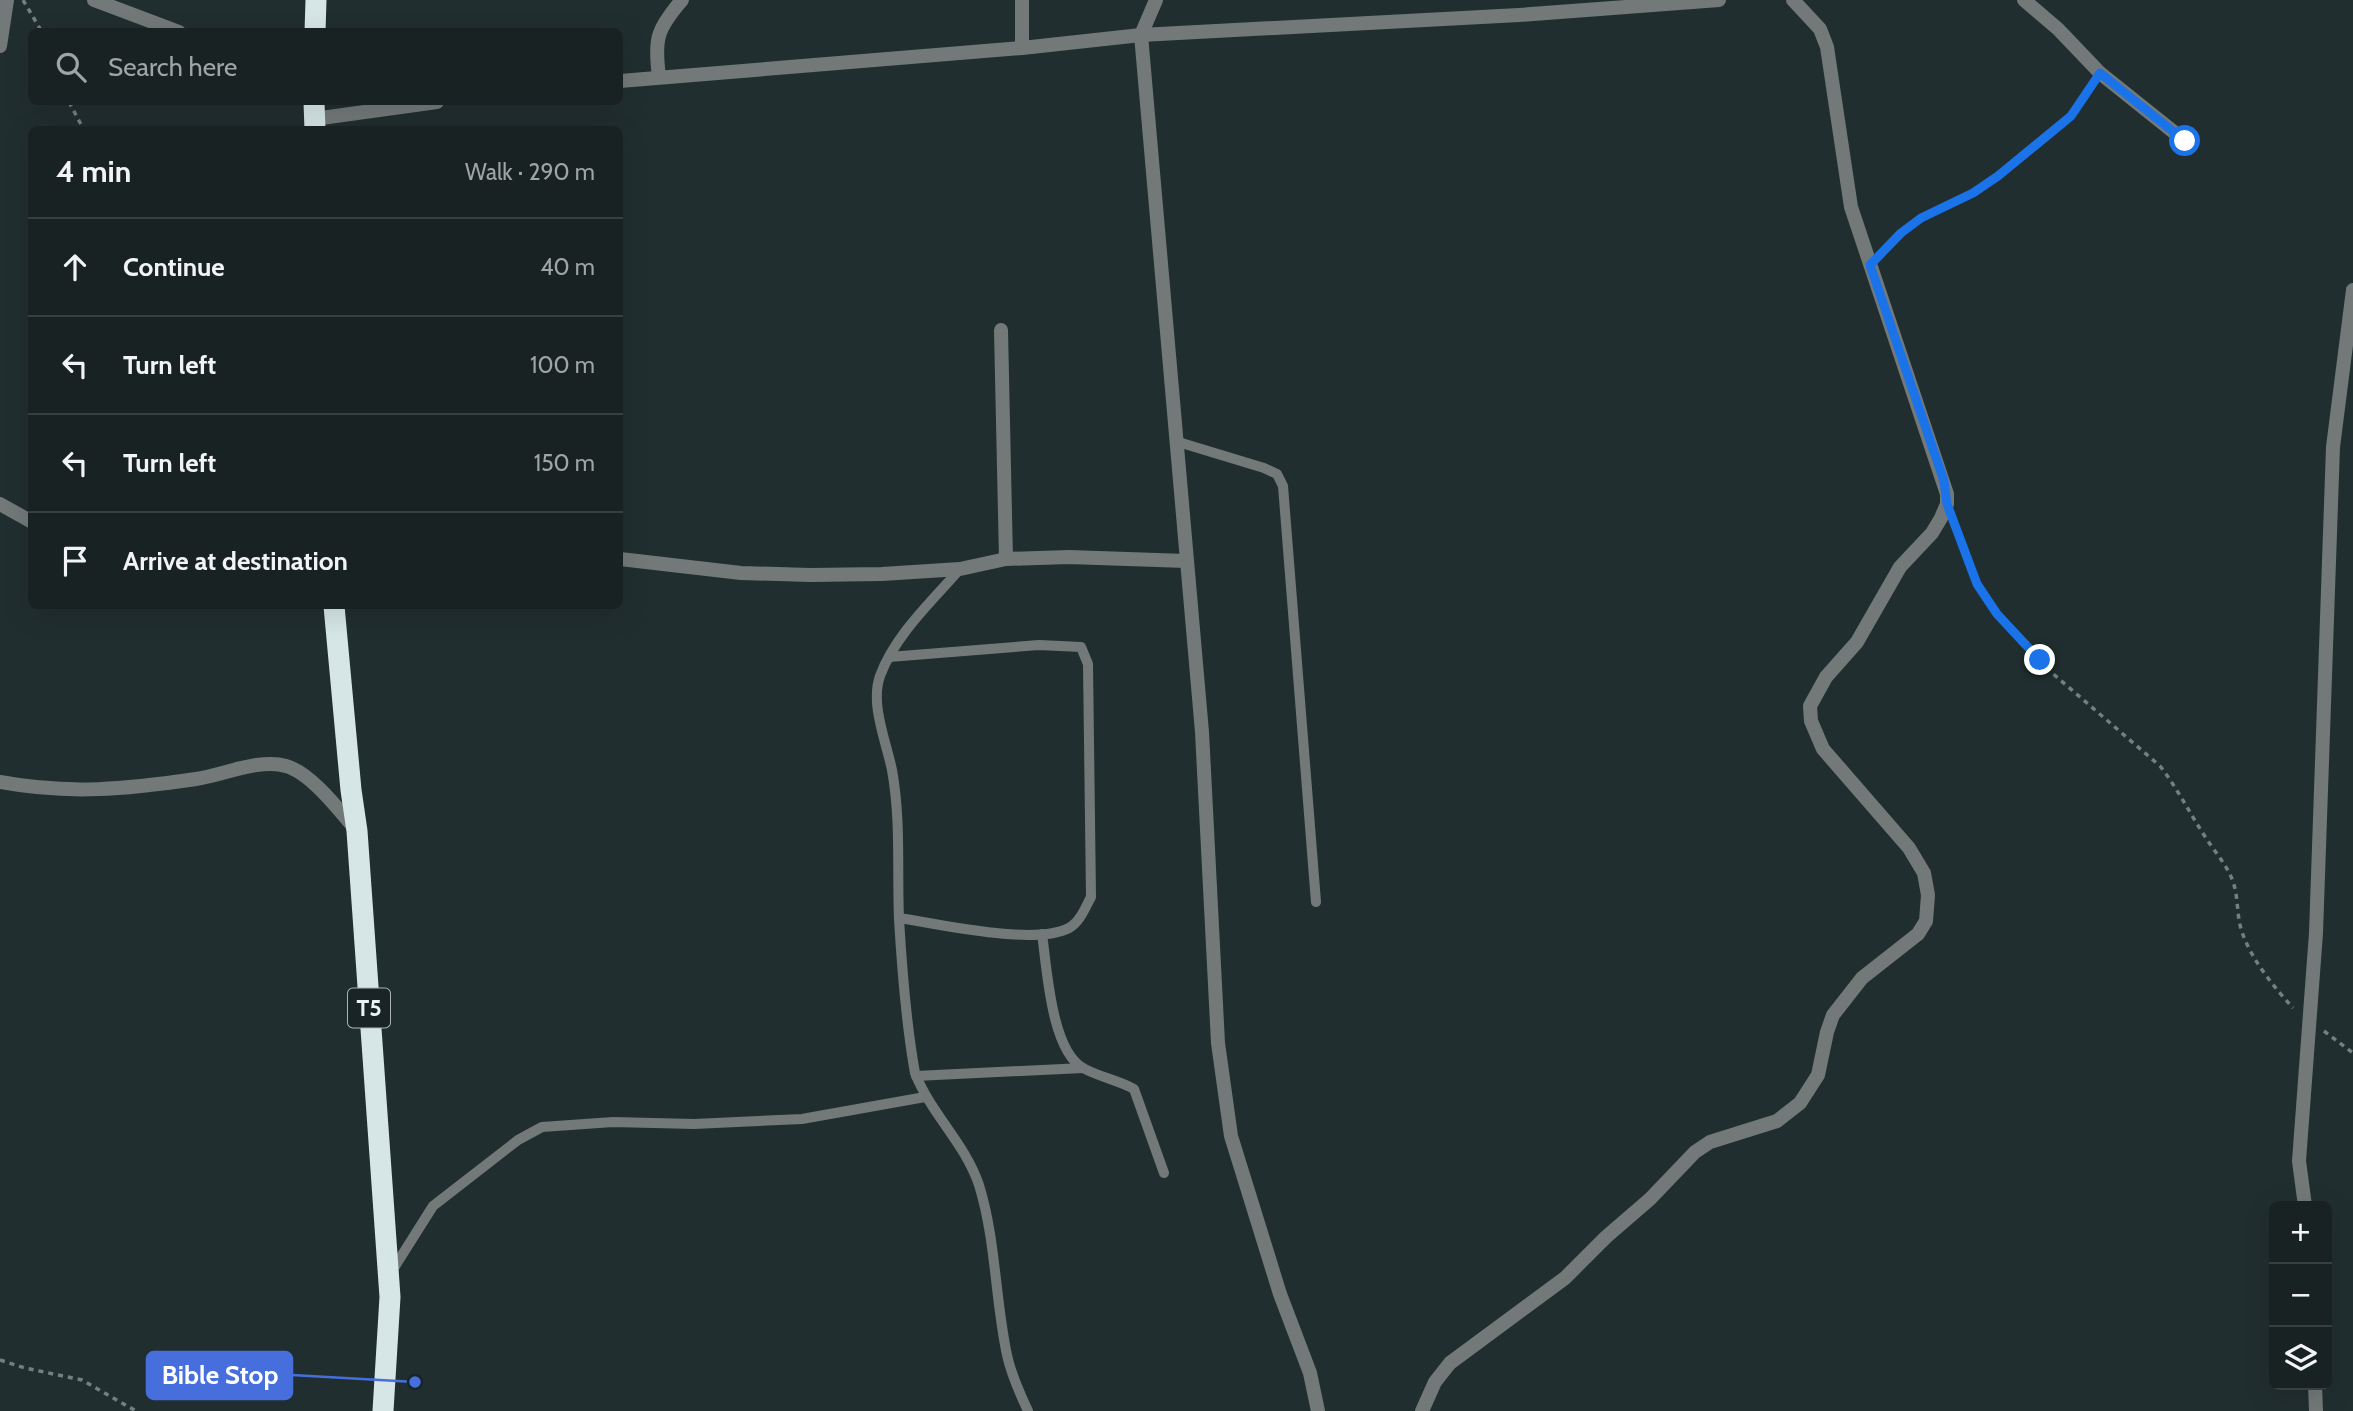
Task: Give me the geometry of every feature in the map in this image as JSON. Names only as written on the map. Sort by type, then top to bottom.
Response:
[{"type":"highway","points":[[315,28],[316,0]]},
{"type":"highway","name":"T5","points":[[334,609],[357,831],[390,1297],[383,1411]]},
{"type":"street","points":[[0,46],[7,0]]},
{"type":"street","points":[[94,0],[168,28]]},
{"type":"street","points":[[659,76],[656,41],[667,18],[682,0]]},
{"type":"street","points":[[1022,0],[1022,48]]},
{"type":"street","points":[[1156,0],[1141,36],[1202,732],[1218,1043],[1231,1136],[1280,1294],[1310,1373],[1318,1411]]},
{"type":"street","points":[[1519,0],[1519,15]]},
{"type":"street","points":[[623,81],[1141,36],[1519,15],[1720,0]]},
{"type":"street","points":[[1422,1411],[1434,1382],[1450,1363],[1565,1278],[1606,1237],[1650,1199],[1695,1152],[1710,1142],[1777,1121],[1800,1102],[1818,1075],[1833,1015],[1863,978],[1918,934],[1926,921],[1928,895],[1924,873],[1909,848],[1823,749],[1811,721],[1810,706],[1826,677],[1857,642],[1900,567],[1932,533],[1947,504],[1944,481],[1849,197],[1827,47],[1820,29],[1793,0]]},
{"type":"street","points":[[2024,0],[2058,29],[2100,73],[2185,141]]},
{"type":"street","points":[[314,117],[412,105]]},
{"type":"street","points":[[2304,1201],[2299,1161],[2311,1022],[2333,447],[2353,290]]},
{"type":"street","points":[[1001,330],[1006,559]]},
{"type":"street","points":[[0,504],[28,520]]},
{"type":"street","points":[[623,559],[741,573],[882,574],[960,569],[1006,559],[1069,557],[1186,561]]},
{"type":"street","points":[[0,782],[48,790],[96,790],[198,779],[273,764],[298,772],[323,793],[357,831]]},
{"type":"street","points":[[2315,1390],[2316,1411]]},
{"type":"lane","points":[[1175,441],[1264,468],[1277,474],[1283,486],[1316,902]]},
{"type":"lane","points":[[960,569],[889,657],[879,678],[878,695],[899,831],[899,918],[911,1052],[916,1076],[925,1097],[966,1154],[978,1183],[985,1208],[1008,1357],[1028,1411]]},
{"type":"lane","points":[[889,657],[1067,645],[1081,647],[1088,664],[1091,897],[1079,920],[1068,929],[1042,934],[1007,934],[899,918]]},
{"type":"lane","points":[[1042,934],[1054,1009],[1061,1038],[1070,1057],[1083,1068],[1118,1080],[1134,1089],[1164,1173]]},
{"type":"lane","points":[[916,1076],[1083,1068]]},
{"type":"lane","points":[[388,1278],[433,1206],[518,1140],[542,1127],[612,1122],[694,1124],[802,1119],[925,1097]]},
{"type":"path","points":[[23,0],[40,28]]},
{"type":"path","points":[[1870,265],[1901,233],[1921,218],[1973,193],[2071,116],[2100,73]]},
{"type":"path","points":[[71,105],[82,126]]},
{"type":"path","points":[[1947,504],[1977,584],[1997,614],[2051,672],[2160,766],[2233,881],[2241,931],[2247,944],[2282,995],[2298,1013],[2353,1053]]},
{"type":"path","points":[[0,1360],[82,1380],[136,1411]]},
{"type":"place","name":"Bible Stop","points":[[415,1382]]},
{"type":"route","points":[[2040,660],[2014,635],[1977,584],[1947,504],[1944,481],[1909,386],[1870,265],[1901,233],[1921,218],[1973,193],[1998,176],[2071,116],[2100,73],[2185,141]]}]
